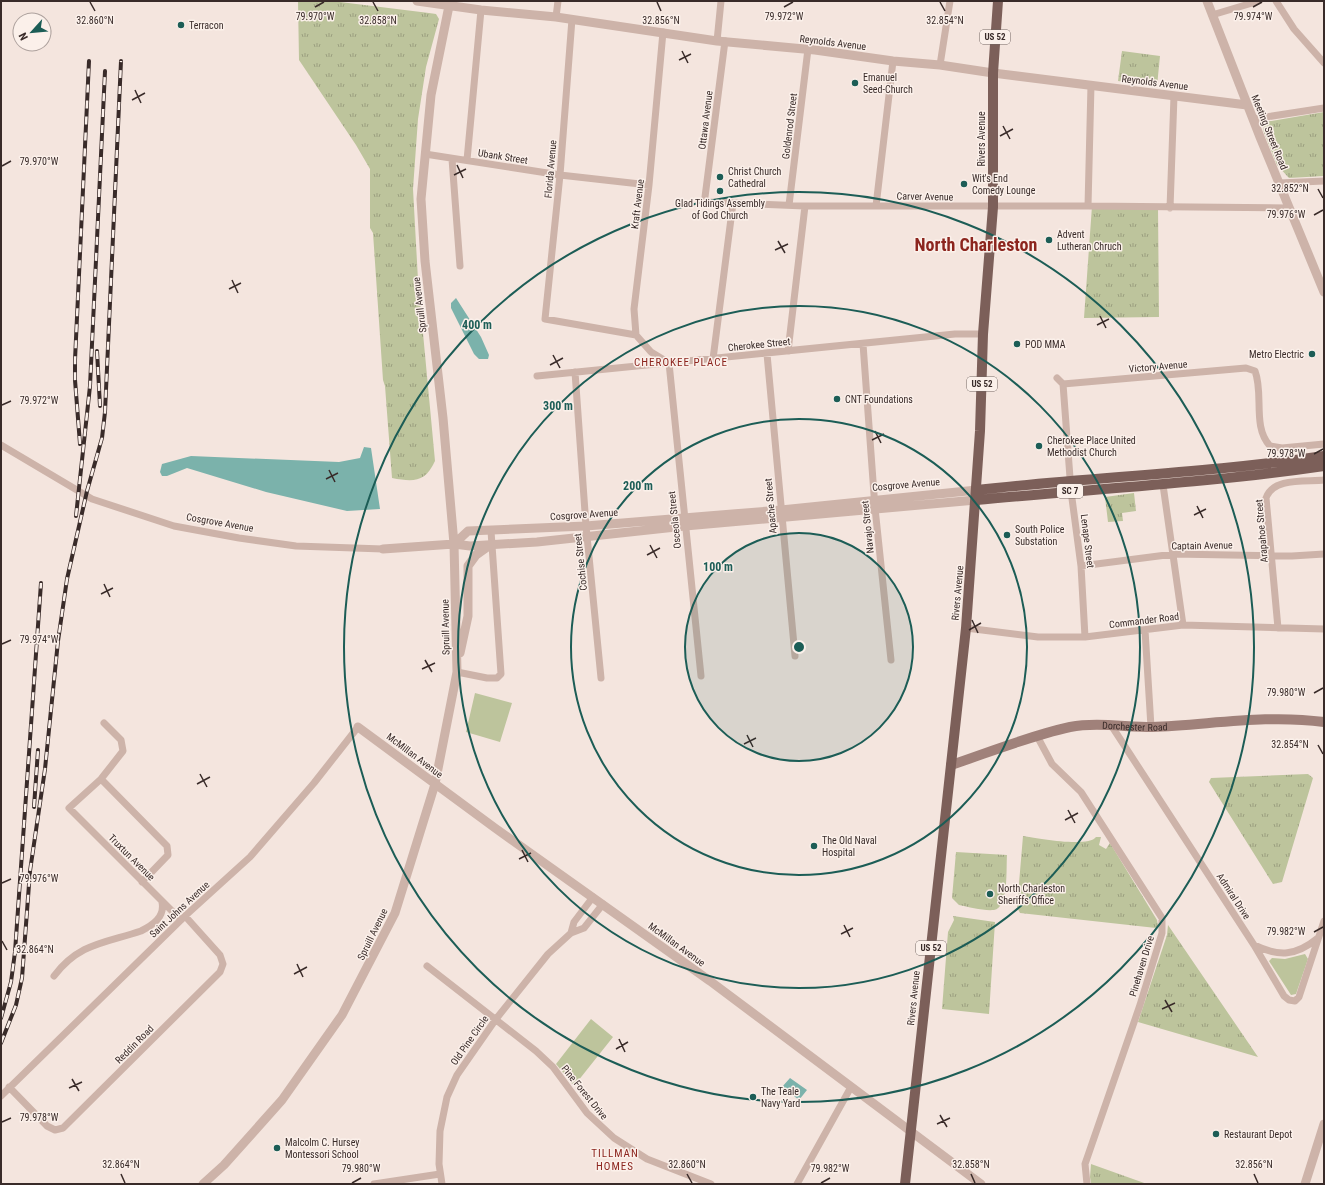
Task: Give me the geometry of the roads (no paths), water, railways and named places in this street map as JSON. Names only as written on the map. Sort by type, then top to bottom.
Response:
[{"type":"main road","name":"Rivers Avenue","points":[[905,1184],[966,628],[976,495],[983,334],[993,207],[993,74],[998,1]]},
{"type":"main road","name":"Cosgrove Avenue","points":[[976,495],[1070,480],[1260,465],[1324,456]]},
{"type":"main road","name":"Cosgrove Avenue","points":[[976,495],[1164,485],[1324,466]]},
{"type":"main road","name":"Dorchester Road","points":[[951,765],[1038,736],[1071,727],[1112,725],[1151,727],[1298,718],[1324,722]]},
{"type":"street","name":"Reynolds Avenue","points":[[417,1],[449,3],[481,10],[572,19],[721,41],[940,65],[993,74],[1247,105]]},
{"type":"street","points":[[556,17],[558,1]]},
{"type":"street","name":"Ottawa Avenue","points":[[706,201],[721,41],[721,1]]},
{"type":"street","points":[[940,65],[950,1]]},
{"type":"street","name":"Meeting Street Road","points":[[1207,1],[1247,105],[1324,292]]},
{"type":"street","points":[[1212,15],[1259,1]]},
{"type":"street","points":[[1276,1],[1294,29],[1324,63]]},
{"type":"street","name":"Spruill Avenue","points":[[203,1184],[224,1165],[282,1100],[342,1015],[395,913],[435,784],[457,671],[454,544],[443,418],[425,262],[421,199],[431,95],[449,3]]},
{"type":"street","points":[[467,160],[481,10]]},
{"type":"street","name":"Florida Avenue","points":[[572,19],[560,175],[545,319],[636,335]]},
{"type":"street","name":"Kraft Avenue","points":[[636,335],[634,309],[649,185],[663,32]]},
{"type":"street","name":"Goldenrod Street","points":[[789,205],[808,50]]},
{"type":"street","points":[[876,206],[893,61]]},
{"type":"street","points":[[1088,206],[1090,85]]},
{"type":"street","points":[[1170,208],[1174,96]]},
{"type":"street","points":[[1253,119],[1324,108]]},
{"type":"street","name":"Ubank Street","points":[[425,154],[560,175],[649,185]]},
{"type":"street","points":[[452,159],[460,266]]},
{"type":"street","points":[[1279,184],[1324,181]]},
{"type":"street","name":"Carver Avenue","points":[[706,201],[804,206],[1289,208]]},
{"type":"street","points":[[713,359],[733,203]]},
{"type":"street","points":[[788,352],[804,206]]},
{"type":"street","name":"Cherokee Street","points":[[537,376],[788,352],[960,333],[983,334]]},
{"type":"street","points":[[636,335],[651,352],[669,363]]},
{"type":"street","name":"Navajo Street","points":[[863,344],[875,504],[891,660]]},
{"type":"street","name":"Apache Street","points":[[767,354],[795,656]]},
{"type":"street","name":"Osceola Street","points":[[669,363],[684,522],[701,676]]},
{"type":"street","name":"Victory Avenue","points":[[1063,384],[1246,368],[1255,371],[1258,380],[1261,434],[1265,441],[1275,447],[1324,444]]},
{"type":"street","name":"Cochise Street","points":[[575,372],[586,526],[601,678]]},
{"type":"street","points":[[1057,378],[1063,384]]},
{"type":"street","name":"Lenape Street","points":[[1063,384],[1071,491],[1081,566],[1085,637]]},
{"type":"street","name":"Cosgrove Avenue","points":[[1,445],[92,499],[174,526],[239,538],[296,546],[383,549],[432,547],[454,544],[470,546],[537,542],[588,537],[684,522]]},
{"type":"street","name":"Arapahoe Street","points":[[1278,628],[1273,555],[1266,498],[1268,493],[1277,485],[1324,480]]},
{"type":"street","points":[[1164,485],[1183,625]]},
{"type":"street","name":"Cosgrove Avenue","points":[[454,544],[468,531],[684,522],[976,495]]},
{"type":"street","points":[[491,531],[492,544],[501,674],[497,678],[487,678],[457,671],[468,616],[468,566],[476,555],[492,544]]},
{"type":"street","name":"Captain Avenue","points":[[1081,566],[1174,554],[1292,556],[1324,554]]},
{"type":"street","name":"Commander Road","points":[[966,628],[1038,637],[1085,637],[1183,625],[1324,629]]},
{"type":"street","points":[[1145,630],[1151,727]]},
{"type":"street","points":[[104,723],[122,740],[123,751],[101,779],[167,846],[168,855],[142,882]]},
{"type":"street","name":"Admiral Drive","points":[[1112,725],[1254,945],[1284,996],[1289,1000],[1295,1001],[1300,997],[1324,921]]},
{"type":"street","name":"McMillan Avenue","points":[[358,726],[435,784],[710,981],[981,1184]]},
{"type":"street","name":"Saint Johns Avenue","points":[[1,1096],[183,918],[250,858],[314,783],[358,726]]},
{"type":"street","name":"Pinehaven Drive","points":[[1038,736],[1052,764],[1081,792],[1162,918],[1162,933],[1140,1005],[1085,1164],[1087,1184]]},
{"type":"street","name":"Truxtun Avenue","points":[[101,779],[69,808],[162,902],[183,918]]},
{"type":"street","name":"Old Pine Circle","points":[[570,933],[574,922],[593,897]]},
{"type":"street","points":[[54,976],[72,957],[85,948],[150,927],[160,917],[162,902]]},
{"type":"street","name":"Old Pine Circle","points":[[442,1184],[440,1174],[440,1131],[447,1097],[463,1064],[496,1019],[548,954],[570,933],[584,928],[603,904]]},
{"type":"street","name":"Reddin Road","points":[[9,1087],[47,1126],[55,1130],[63,1128],[220,972],[223,964],[220,955],[183,918]]},
{"type":"street","points":[[1254,945],[1268,952],[1282,953],[1304,949],[1318,938]]},
{"type":"street","name":"Pine Forest Drive","points":[[427,966],[546,1060],[588,1113],[614,1138],[647,1159],[711,1184]]},
{"type":"street","points":[[797,1184],[851,1087]]},
{"type":"street","points":[[1305,1184],[1324,1124]]},
{"type":"street","points":[[374,1184],[440,1174]]},
{"type":"water","points":[[456,298],[481,337],[489,355],[488,359],[479,359],[474,354],[451,308],[451,303]]},
{"type":"water","points":[[364,447],[371,448],[380,509],[347,511],[266,492],[187,468],[167,476],[162,476],[160,472],[162,464],[191,456],[339,462],[360,458]]},
{"type":"water","points":[[790,1078],[807,1090],[799,1100],[782,1087]]},
{"type":"railway","points":[[80,444],[75,360],[89,61]]},
{"type":"railway","points":[[1,1043],[16,1005],[22,978],[30,871],[45,769],[58,641],[67,579],[87,491],[102,438],[105,412],[121,61]]},
{"type":"railway","points":[[76,516],[90,386],[105,71]]},
{"type":"railway","points":[[97,351],[100,406]]},
{"type":"railway","points":[[1,1018],[11,982],[15,952],[41,583]]},
{"type":"railway","points":[[34,807],[38,750]]},
{"type":"place","name":"Terracon","points":[[181,25]]},
{"type":"place","name":"Emanuel Seed-Church","points":[[855,83]]},
{"type":"place","name":"Christ Church Cathedral","points":[[720,177]]},
{"type":"place","name":"Wit's End Comedy Lounge","points":[[964,184]]},
{"type":"place","name":"Glad Tidings Assembly of God Church","points":[[720,191]]},
{"type":"place","name":"Advent Lutheran Chruch","points":[[1049,240]]},
{"type":"place","name":"POD MMA","points":[[1017,344]]},
{"type":"place","name":"Metro Electric","points":[[1312,354]]},
{"type":"place","name":"CNT Foundations","points":[[837,399]]},
{"type":"place","name":"Cherokee Place United Methodist Church","points":[[1039,446]]},
{"type":"place","name":"South Police Substation","points":[[1007,535]]},
{"type":"place","name":"The Old Naval Hospital","points":[[814,846]]},
{"type":"place","name":"North Charleston Sheriffs Office","points":[[990,894]]},
{"type":"place","name":"The Teale Navy Yard","points":[[753,1097]]},
{"type":"place","name":"Restaurant Depot","points":[[1216,1134]]},
{"type":"place","name":"Malcolm C. Hursey Montessori School","points":[[277,1148]]},
{"type":"district","name":"North Charleston","points":[[976,245]]},
{"type":"district","name":"CHEROKEE PLACE","points":[[681,362]]},
{"type":"district","name":"TILLMAN HOMES","points":[[615,1159]]}]
